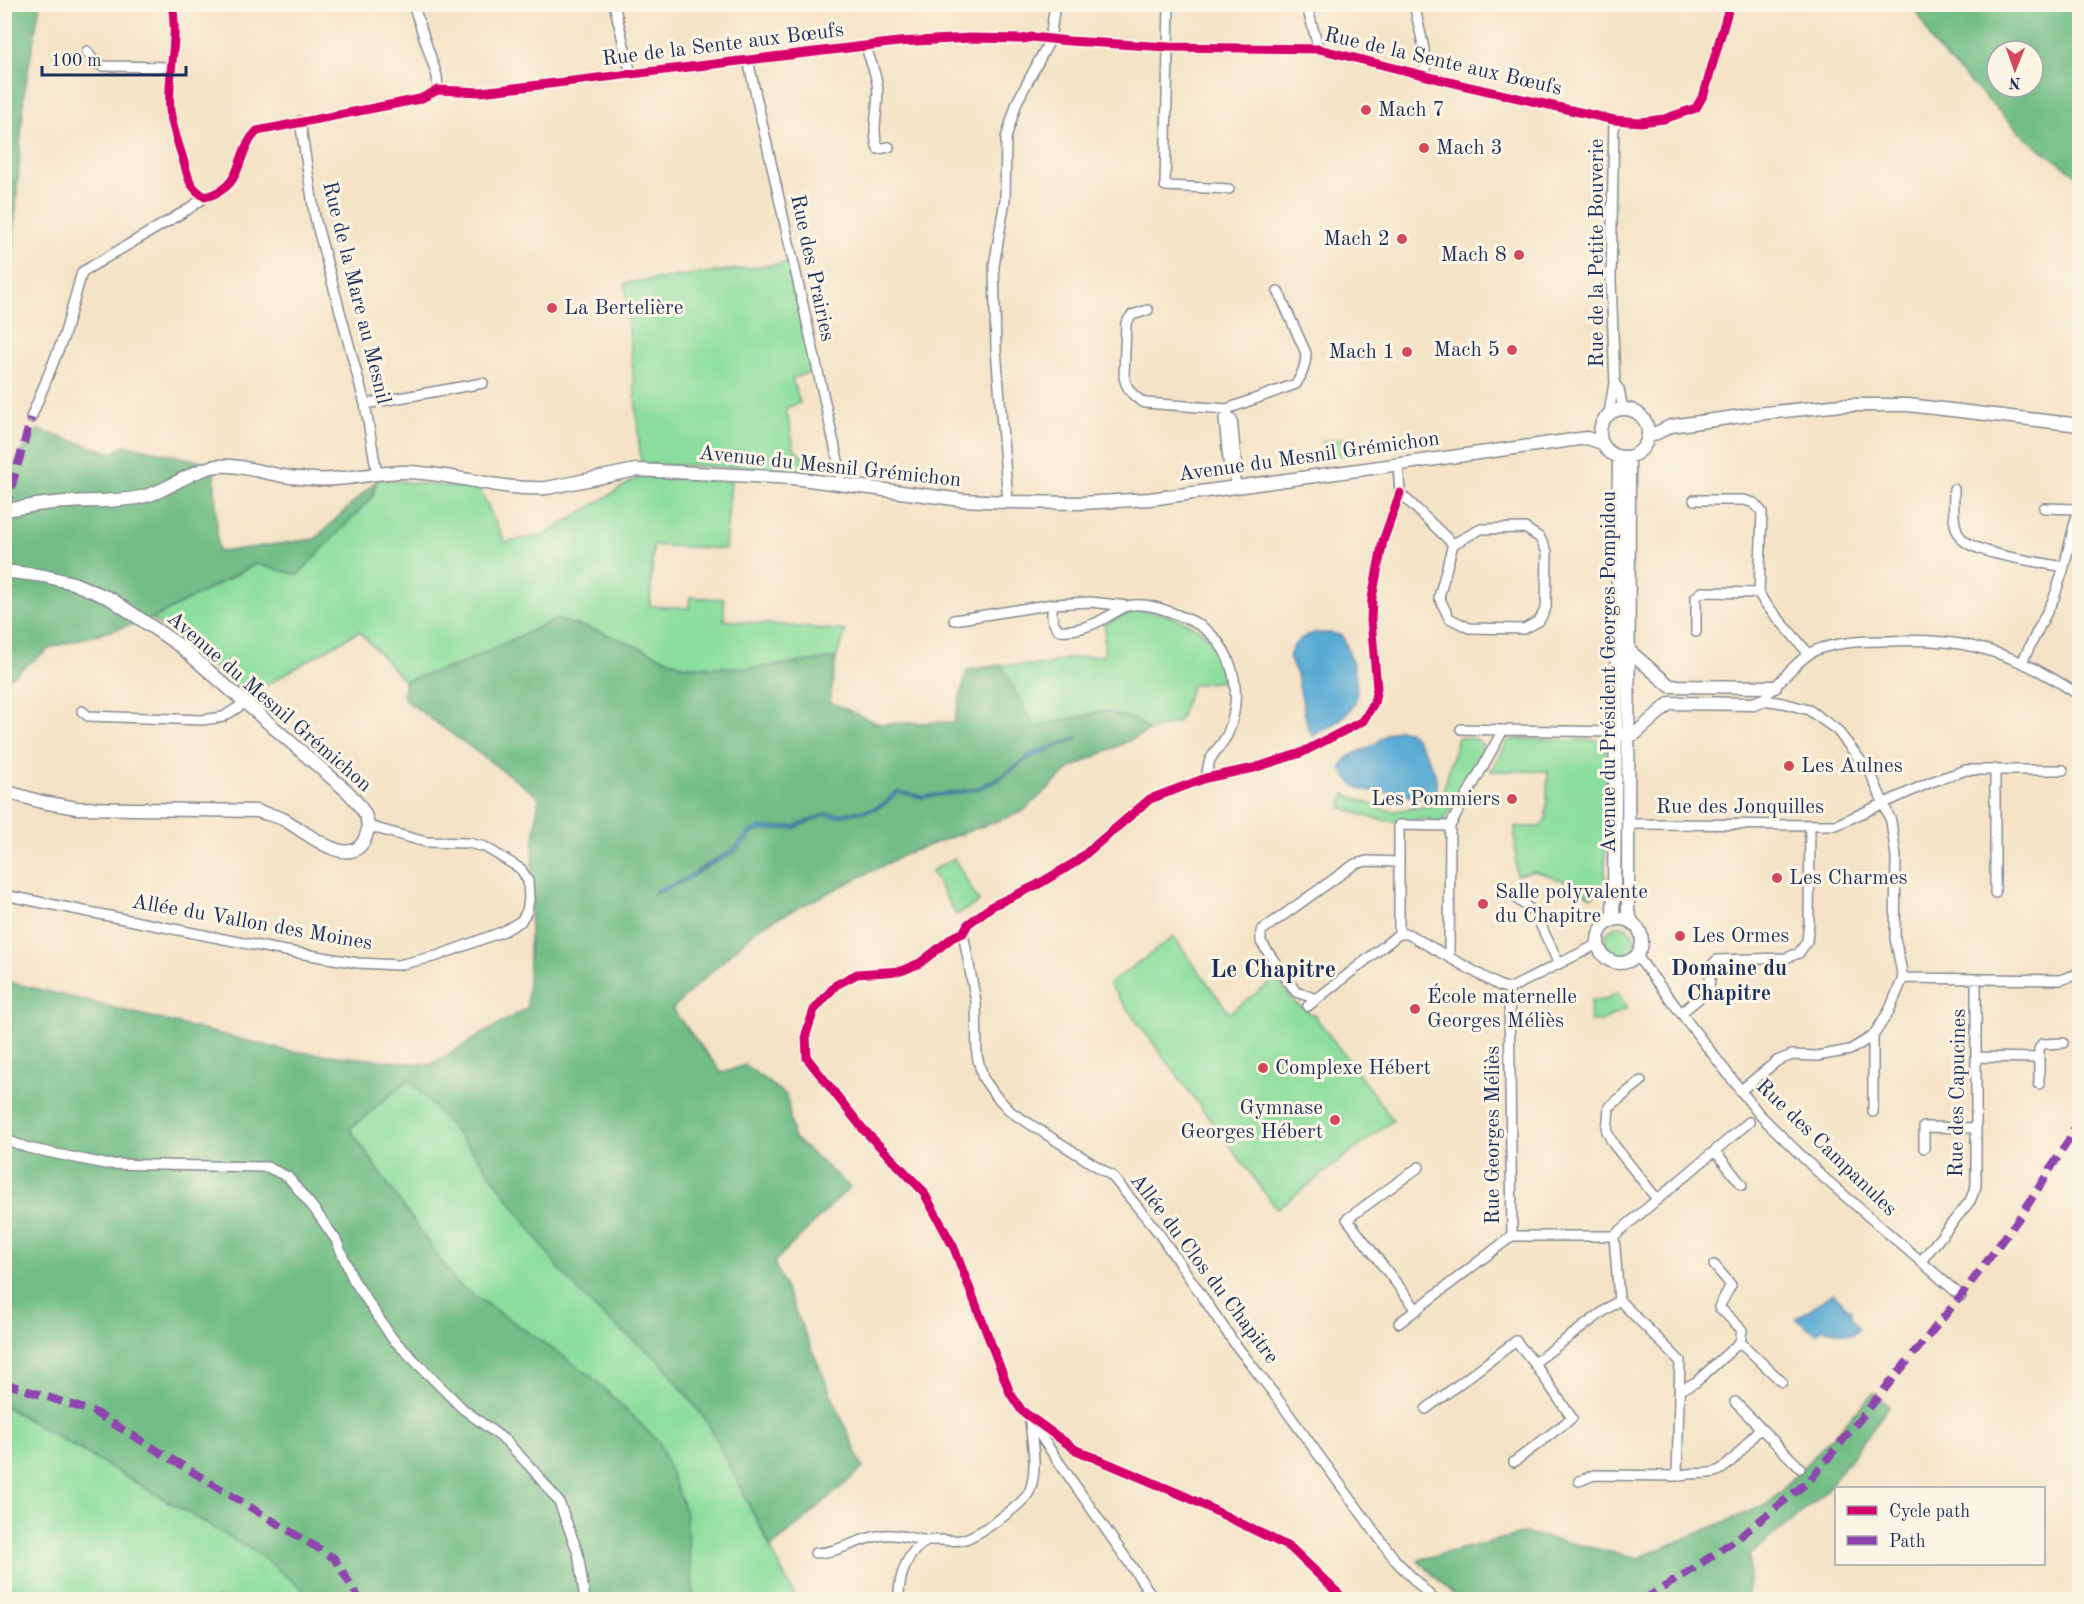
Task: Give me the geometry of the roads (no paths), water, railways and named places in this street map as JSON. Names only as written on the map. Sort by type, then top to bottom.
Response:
[{"type":"street","points":[[172,4],[175,38],[171,66],[170,112],[192,189],[205,197]]},
{"type":"street","points":[[413,4],[437,76],[438,90]]},
{"type":"street","points":[[614,4],[631,74]]},
{"type":"street","points":[[1008,502],[996,349],[994,266],[1005,200],[1006,138],[1017,102],[1050,40],[1055,4]]},
{"type":"street","points":[[1169,4],[1165,186],[1229,189]]},
{"type":"street","points":[[1306,4],[1319,49]]},
{"type":"street","points":[[1413,4],[1424,49],[1426,76]]},
{"type":"street","name":"Rue de la Sente aux Bœufs","points":[[31,418],[64,336],[82,272],[205,197],[228,187],[251,137],[257,131],[420,99],[438,90],[482,92],[897,42],[1032,37],[1168,47],[1319,49],[1614,120],[1641,122],[1664,119],[1696,108],[1704,94],[1730,4]]},
{"type":"street","points":[[866,46],[877,83],[875,142],[878,149],[889,147]]},
{"type":"street","points":[[87,51],[93,62],[102,66],[171,66]]},
{"type":"street","name":"Rue des Prairies","points":[[748,60],[841,474],[839,484]]},
{"type":"street","name":"Rue de la Petite Bouverie","points":[[1609,414],[1615,386],[1611,280],[1614,120]]},
{"type":"street","name":"Rue de la Mare au Mesnil","points":[[300,121],[315,218],[365,404],[377,474]]},
{"type":"street","points":[[1148,310],[1132,315],[1126,323],[1124,376],[1130,392],[1145,403],[1228,413],[1296,384],[1302,374],[1306,363],[1306,352],[1278,291]]},
{"type":"street","points":[[365,404],[483,383]]},
{"type":"street","name":"Rue de la Petite Bouverie","points":[[1615,386],[1618,389],[1623,409]]},
{"type":"street","points":[[1648,437],[1671,426],[1841,405],[1908,405],[2079,425]]},
{"type":"street","points":[[1587,438],[1601,427],[1609,414],[1623,409],[1631,410],[1654,422],[1671,426]]},
{"type":"street","points":[[1228,413],[1232,419],[1238,469],[1234,471],[1236,487]]},
{"type":"street","points":[[1601,427],[1602,443],[1607,450],[1624,457],[1637,454],[1645,445],[1648,437],[1647,425],[1643,417]]},
{"type":"street","name":"Avenue du Mesnil Grémichon","points":[[4,510],[55,503],[143,497],[196,472],[217,466],[328,480],[404,472],[438,474],[533,489],[636,471],[793,478],[962,500],[1082,503],[1150,499],[1587,438],[1602,443]]},
{"type":"street","name":"Avenue du Président Georges Pompidou","points":[[1609,921],[1613,913],[1622,733],[1624,457]]},
{"type":"street","points":[[1155,1599],[1010,1393],[954,1248],[923,1191],[863,1129],[807,1058],[807,1034],[814,1010],[836,985],[857,974],[901,970],[920,963],[953,937],[963,933],[969,924],[992,906],[1037,885],[1076,862],[1150,799],[1206,778],[1254,768],[1300,753],[1363,721],[1374,703],[1377,688],[1371,620],[1372,598],[1383,541],[1400,493],[1398,464]]},
{"type":"street","points":[[1954,489],[1954,519],[1961,538],[1978,549],[2064,567]]},
{"type":"street","points":[[1400,493],[1453,544]]},
{"type":"street","points":[[1694,500],[1744,500],[1754,502],[1762,512],[1759,593],[1764,602],[1809,654]]},
{"type":"street","points":[[2022,662],[2054,598],[2078,508],[2044,508]]},
{"type":"street","points":[[1481,528],[1525,528],[1540,538],[1547,552],[1546,608],[1539,621],[1524,629],[1469,628],[1449,618],[1439,597],[1453,544],[1481,528]]},
{"type":"street","name":"Avenue du Mesnil Grémichon","points":[[4,571],[44,576],[73,583],[111,599],[180,646],[348,792],[364,810],[368,826],[362,845],[351,851],[336,850],[313,839],[282,819],[257,811],[77,808],[4,792]]},
{"type":"street","points":[[1696,632],[1696,597],[1702,592],[1759,593]]},
{"type":"street","points":[[954,620],[1053,604],[1090,602],[1164,609],[1194,621],[1219,641],[1233,667],[1236,700],[1228,734],[1210,760],[1206,778]]},
{"type":"street","points":[[1053,604],[1051,614],[1054,624],[1059,630],[1066,631],[1103,620],[1128,606]]},
{"type":"street","points":[[1461,729],[1635,734],[1670,704],[1754,704],[1763,700],[1809,654],[1836,645],[1860,641],[1933,641],[1970,646],[2022,662],[2056,679],[2079,696]]},
{"type":"street","points":[[1623,648],[1670,686],[1775,687]]},
{"type":"street","points":[[1670,686],[1670,704]]},
{"type":"street","points":[[1740,1091],[1777,1061],[1792,1055],[1817,1056],[1850,1050],[1873,1036],[1889,1011],[1903,978],[1894,938],[1896,857],[1891,821],[1871,774],[1838,730],[1809,710],[1763,700]]},
{"type":"street","points":[[82,711],[88,716],[202,720],[223,717],[245,703]]},
{"type":"street","points":[[1449,956],[1450,826],[1503,730]]},
{"type":"street","name":"Avenue du Président Georges Pompidou","points":[[1622,733],[1628,824],[1628,912],[1632,922]]},
{"type":"street","points":[[1995,769],[1995,893]]},
{"type":"street","name":"Rue des Jonquilles","points":[[1628,824],[1836,825],[1965,770],[2063,770]]},
{"type":"street","points":[[1399,934],[1399,825],[1450,826]]},
{"type":"street","points":[[1681,1013],[1709,990],[1711,966],[1717,960],[1786,958],[1799,953],[1807,941],[1809,922],[1810,825]]},
{"type":"street","name":"Allée du Vallon des Moines","points":[[4,895],[274,949],[358,963],[398,965],[437,956],[504,931],[521,921],[527,911],[528,881],[521,869],[485,847],[468,843],[426,842],[368,826]]},
{"type":"street","points":[[1317,999],[1296,992],[1261,942],[1261,931],[1355,864],[1367,861],[1400,862]]},
{"type":"street","points":[[1513,896],[1535,913],[1559,964]]},
{"type":"street","points":[[1625,919],[1632,922],[1641,934],[1642,942],[1636,955],[1630,960],[1614,962],[1606,958],[1598,944],[1600,933],[1609,921],[1625,919]]},
{"type":"street","name":"Allée du Clos du Chapitre","points":[[963,933],[976,1002],[977,1056],[983,1078],[994,1095],[1011,1112],[1112,1176],[1158,1232],[1235,1344],[1396,1561],[1434,1599]]},
{"type":"street","points":[[1308,1006],[1399,934],[1408,934],[1509,989],[1598,944]]},
{"type":"street","name":"Rue des Campanules","points":[[1636,955],[1759,1114],[1823,1177],[1961,1296]]},
{"type":"street","points":[[1903,978],[2060,980],[2075,975],[2079,969]]},
{"type":"street","name":"Rue des Capucines","points":[[1921,1261],[1970,1201],[1976,1186],[1976,979]]},
{"type":"street","name":"Rue Georges Méliès","points":[[1509,989],[1512,1236]]},
{"type":"street","points":[[1873,1036],[1873,1112]]},
{"type":"street","points":[[2039,1084],[2039,1049],[2042,1044],[2063,1043]]},
{"type":"street","points":[[1977,1057],[2039,1058]]},
{"type":"street","points":[[1641,1081],[1609,1107],[1607,1132],[1614,1145],[1657,1199]]},
{"type":"street","points":[[1399,1323],[1512,1236],[1614,1236],[1749,1122]]},
{"type":"street","points":[[1924,1148],[1924,1127],[1975,1128]]},
{"type":"street","points":[[4,1140],[28,1148],[105,1164],[267,1167],[288,1177],[336,1240],[353,1279],[392,1338],[463,1409],[506,1441],[559,1502],[578,1553],[585,1599]]},
{"type":"street","points":[[1715,1151],[1742,1185]]},
{"type":"street","points":[[1417,1310],[1347,1219],[1419,1167]]},
{"type":"street","points":[[1614,1236],[1619,1300],[1680,1361],[1677,1476]]},
{"type":"street","points":[[1680,1390],[1696,1382],[1740,1342],[1742,1330],[1719,1307],[1731,1285],[1714,1265]]},
{"type":"street","points":[[1534,1363],[1619,1300]]},
{"type":"street","points":[[1426,1409],[1516,1341],[1572,1418],[1514,1462]]},
{"type":"street","points":[[1740,1342],[1782,1382]]},
{"type":"street","points":[[1735,1402],[1800,1468]]},
{"type":"street","points":[[1022,1411],[1076,1450],[1187,1497],[1291,1548],[1345,1599]]},
{"type":"street","points":[[815,1553],[836,1551],[877,1536],[889,1535],[928,1541],[964,1539],[1016,1507],[1029,1493],[1034,1455],[1030,1421]]},
{"type":"street","points":[[1579,1481],[1594,1475],[1677,1476],[1689,1472],[1716,1472],[1726,1466],[1760,1428]]},
{"type":"street","points":[[899,1599],[898,1592],[904,1569],[914,1551],[928,1541]]},
{"type":"water","points":[[1315,633],[1341,635],[1352,661],[1357,693],[1352,708],[1344,716],[1313,736],[1308,728],[1297,675],[1289,657],[1298,641]]},
{"type":"water","points":[[1399,730],[1408,731],[1413,735],[1430,762],[1437,783],[1436,792],[1430,797],[1416,798],[1400,793],[1366,791],[1353,785],[1341,768],[1351,755],[1370,747],[1389,733]]},
{"type":"water","points":[[1077,737],[1077,739],[1030,758],[995,782],[981,788],[922,798],[898,792],[886,804],[874,810],[837,817],[825,815],[796,828],[755,832],[735,852],[688,880],[653,895],[656,890],[681,881],[730,852],[752,830],[794,826],[827,813],[839,814],[874,808],[887,801],[893,793],[898,791],[921,796],[978,787],[1000,777],[1027,758],[1026,755]]},
{"type":"water","points":[[1833,1293],[1851,1311],[1859,1328],[1852,1335],[1822,1328],[1817,1334],[1796,1319]]},
{"type":"place","name":"Mach 7","points":[[1366,110]]},
{"type":"place","name":"Mach 3","points":[[1424,148]]},
{"type":"place","name":"Mach 2","points":[[1402,239]]},
{"type":"place","name":"Mach 8","points":[[1519,255]]},
{"type":"place","name":"La Bertelière","points":[[552,308]]},
{"type":"place","name":"Mach 5","points":[[1512,350]]},
{"type":"place","name":"Mach 1","points":[[1407,352]]},
{"type":"place","name":"Les Aulnes","points":[[1789,766]]},
{"type":"place","name":"Les Pommiers","points":[[1512,799]]},
{"type":"place","name":"Les Charmes","points":[[1777,878]]},
{"type":"place","name":"Salle polyvalente du Chapitre","points":[[1483,904]]},
{"type":"place","name":"Les Ormes","points":[[1680,936]]},
{"type":"place","name":"École maternelle Georges Méliès","points":[[1415,1009]]},
{"type":"place","name":"Complexe Hébert","points":[[1263,1068]]},
{"type":"place","name":"Gymnase Georges Hébert","points":[[1335,1120]]},
{"type":"district","name":"Le Chapitre","points":[[1273,971]]},
{"type":"district","name":"Domaine du Chapitre","points":[[1729,982]]}]
